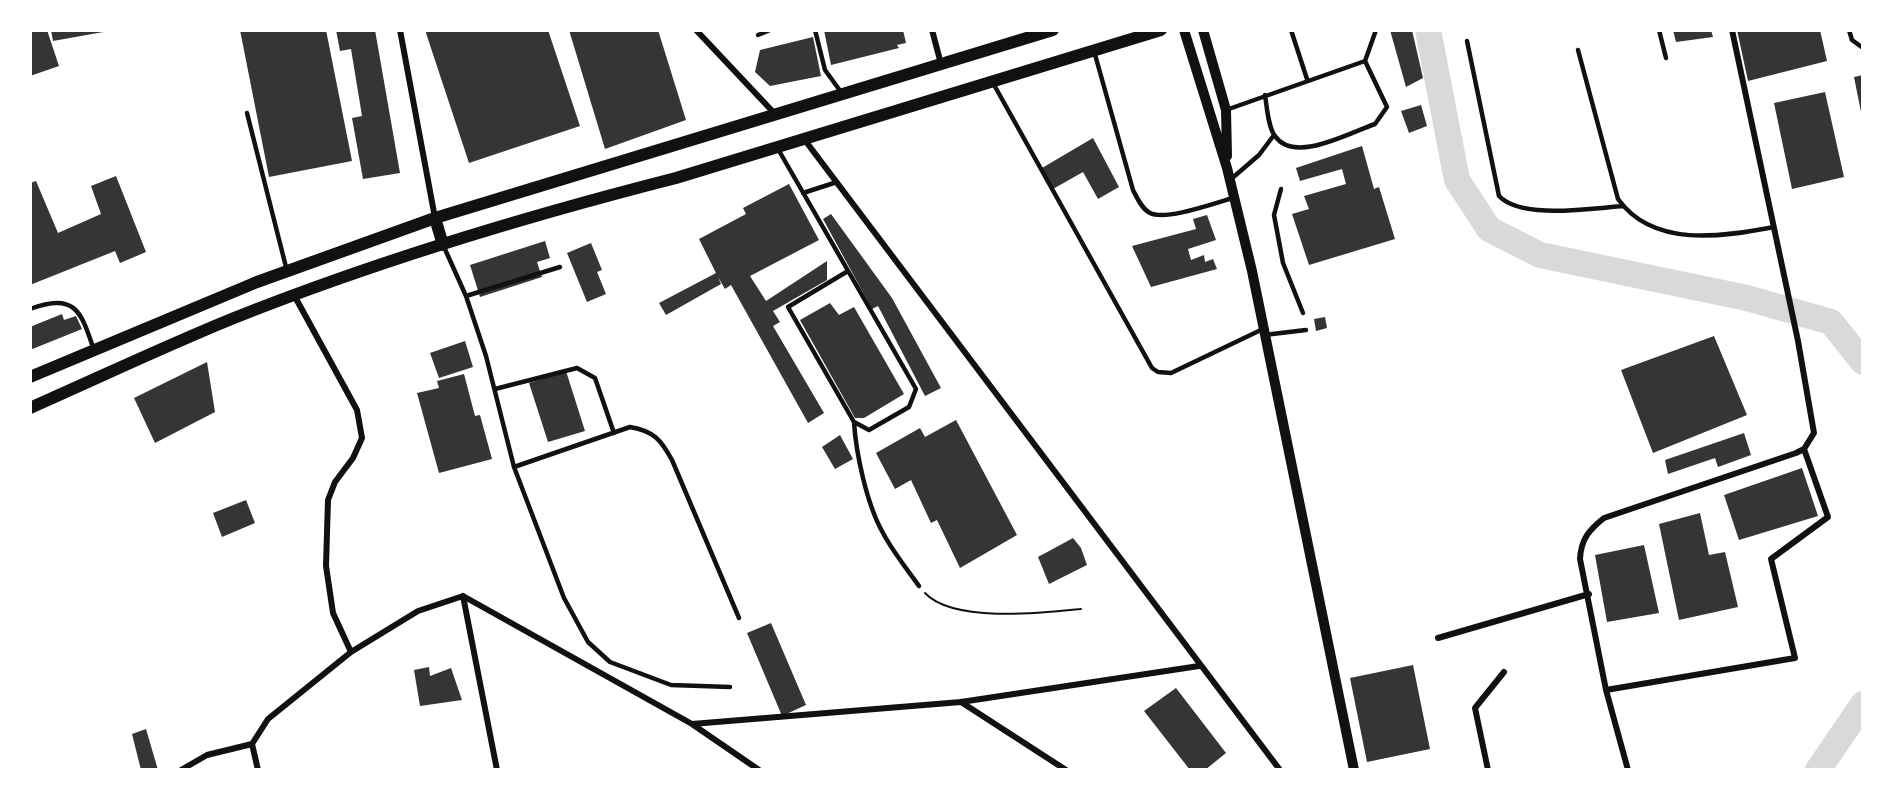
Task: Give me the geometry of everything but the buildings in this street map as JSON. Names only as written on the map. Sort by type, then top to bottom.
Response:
[{"type":"main road","points":[[30,377],[287,271],[435,218],[1053,30]]},
{"type":"main road","points":[[30,408],[233,319],[294,295],[443,245],[993,83],[1094,49],[1161,30]]},
{"type":"main road","points":[[435,218],[443,245]]},
{"type":"street","points":[[400,30],[435,218]]},
{"type":"street","points":[[696,30],[776,115]]},
{"type":"street","points":[[932,30],[941,64]]},
{"type":"street","points":[[1184,30],[1230,180],[1264,332],[1354,770]]},
{"type":"street","points":[[1203,30],[1226,110],[1227,168]]},
{"type":"street","points":[[1628,770],[1606,690],[1589,594],[1580,559],[1581,548],[1589,530],[1604,518],[1804,449],[1814,433],[1798,341],[1732,30]]},
{"type":"street","points":[[804,138],[1199,666],[1280,770]]},
{"type":"street","points":[[294,295],[357,410],[362,438],[353,458],[335,482],[328,500],[326,566],[333,613],[351,652]]},
{"type":"street","points":[[1606,690],[1795,658],[1771,559],[1828,517],[1804,449]]},
{"type":"street","points":[[1438,638],[1589,594]]},
{"type":"street","points":[[463,596],[497,770]]},
{"type":"street","points":[[258,770],[252,744],[267,719],[351,652],[418,611],[463,596],[693,724],[759,770]]},
{"type":"street","points":[[693,724],[961,702],[1199,666]]},
{"type":"street","points":[[1488,770],[1475,708],[1504,672]]},
{"type":"street","points":[[961,702],[1066,770]]},
{"type":"street","points":[[181,770],[207,755],[252,744]]},
{"type":"lane","points":[[758,35],[770,30]]},
{"type":"lane","points":[[815,30],[825,70],[843,95]]},
{"type":"lane","points":[[1291,30],[1307,79]]},
{"type":"lane","points":[[1265,95],[1274,135],[1285,146],[1304,149],[1375,124],[1387,107],[1365,61],[1376,30]]},
{"type":"lane","points":[[1659,30],[1666,58]]},
{"type":"lane","points":[[1849,30],[1852,40],[1863,48]]},
{"type":"lane","points":[[1467,41],[1499,196],[1508,204],[1526,209],[1624,206]]},
{"type":"lane","points":[[1094,49],[1133,190],[1143,207],[1149,213],[1162,216],[1234,198]]},
{"type":"lane","points":[[1578,50],[1618,199],[1624,206],[1661,230],[1695,237],[1774,227]]},
{"type":"lane","points":[[1226,110],[1307,79],[1365,61]]},
{"type":"lane","points":[[993,83],[1152,368],[1158,372],[1171,374],[1264,332],[1306,330]]},
{"type":"lane","points":[[247,113],[287,271]]},
{"type":"lane","points":[[1230,180],[1259,155],[1274,135]]},
{"type":"lane","points":[[777,147],[916,389],[909,407],[869,430],[854,422]]},
{"type":"lane","points":[[803,193],[837,182]]},
{"type":"lane","points":[[1281,189],[1274,215],[1283,263],[1303,313]]},
{"type":"lane","points":[[443,245],[466,296],[495,389],[514,467],[564,598],[588,642],[610,662],[671,685],[730,687]]},
{"type":"lane","points":[[466,296],[560,267]]},
{"type":"lane","points":[[848,271],[788,307],[854,422],[855,448],[860,468],[882,532],[919,586]]},
{"type":"lane","points":[[30,309],[51,303],[73,307],[83,316],[94,350]]},
{"type":"lane","points":[[495,389],[577,368],[595,378],[614,433]]},
{"type":"lane","points":[[514,467],[630,428],[648,430],[661,440],[739,618]]},
{"type":"path","points":[[919,586],[934,602],[961,610],[1039,613],[1081,609]]},
{"type":"waterway","points":[[1428,30],[1457,180],[1489,229],[1540,255],[1747,298],[1831,322],[1863,362]]},
{"type":"waterway","points":[[1818,770],[1863,704]]}]
